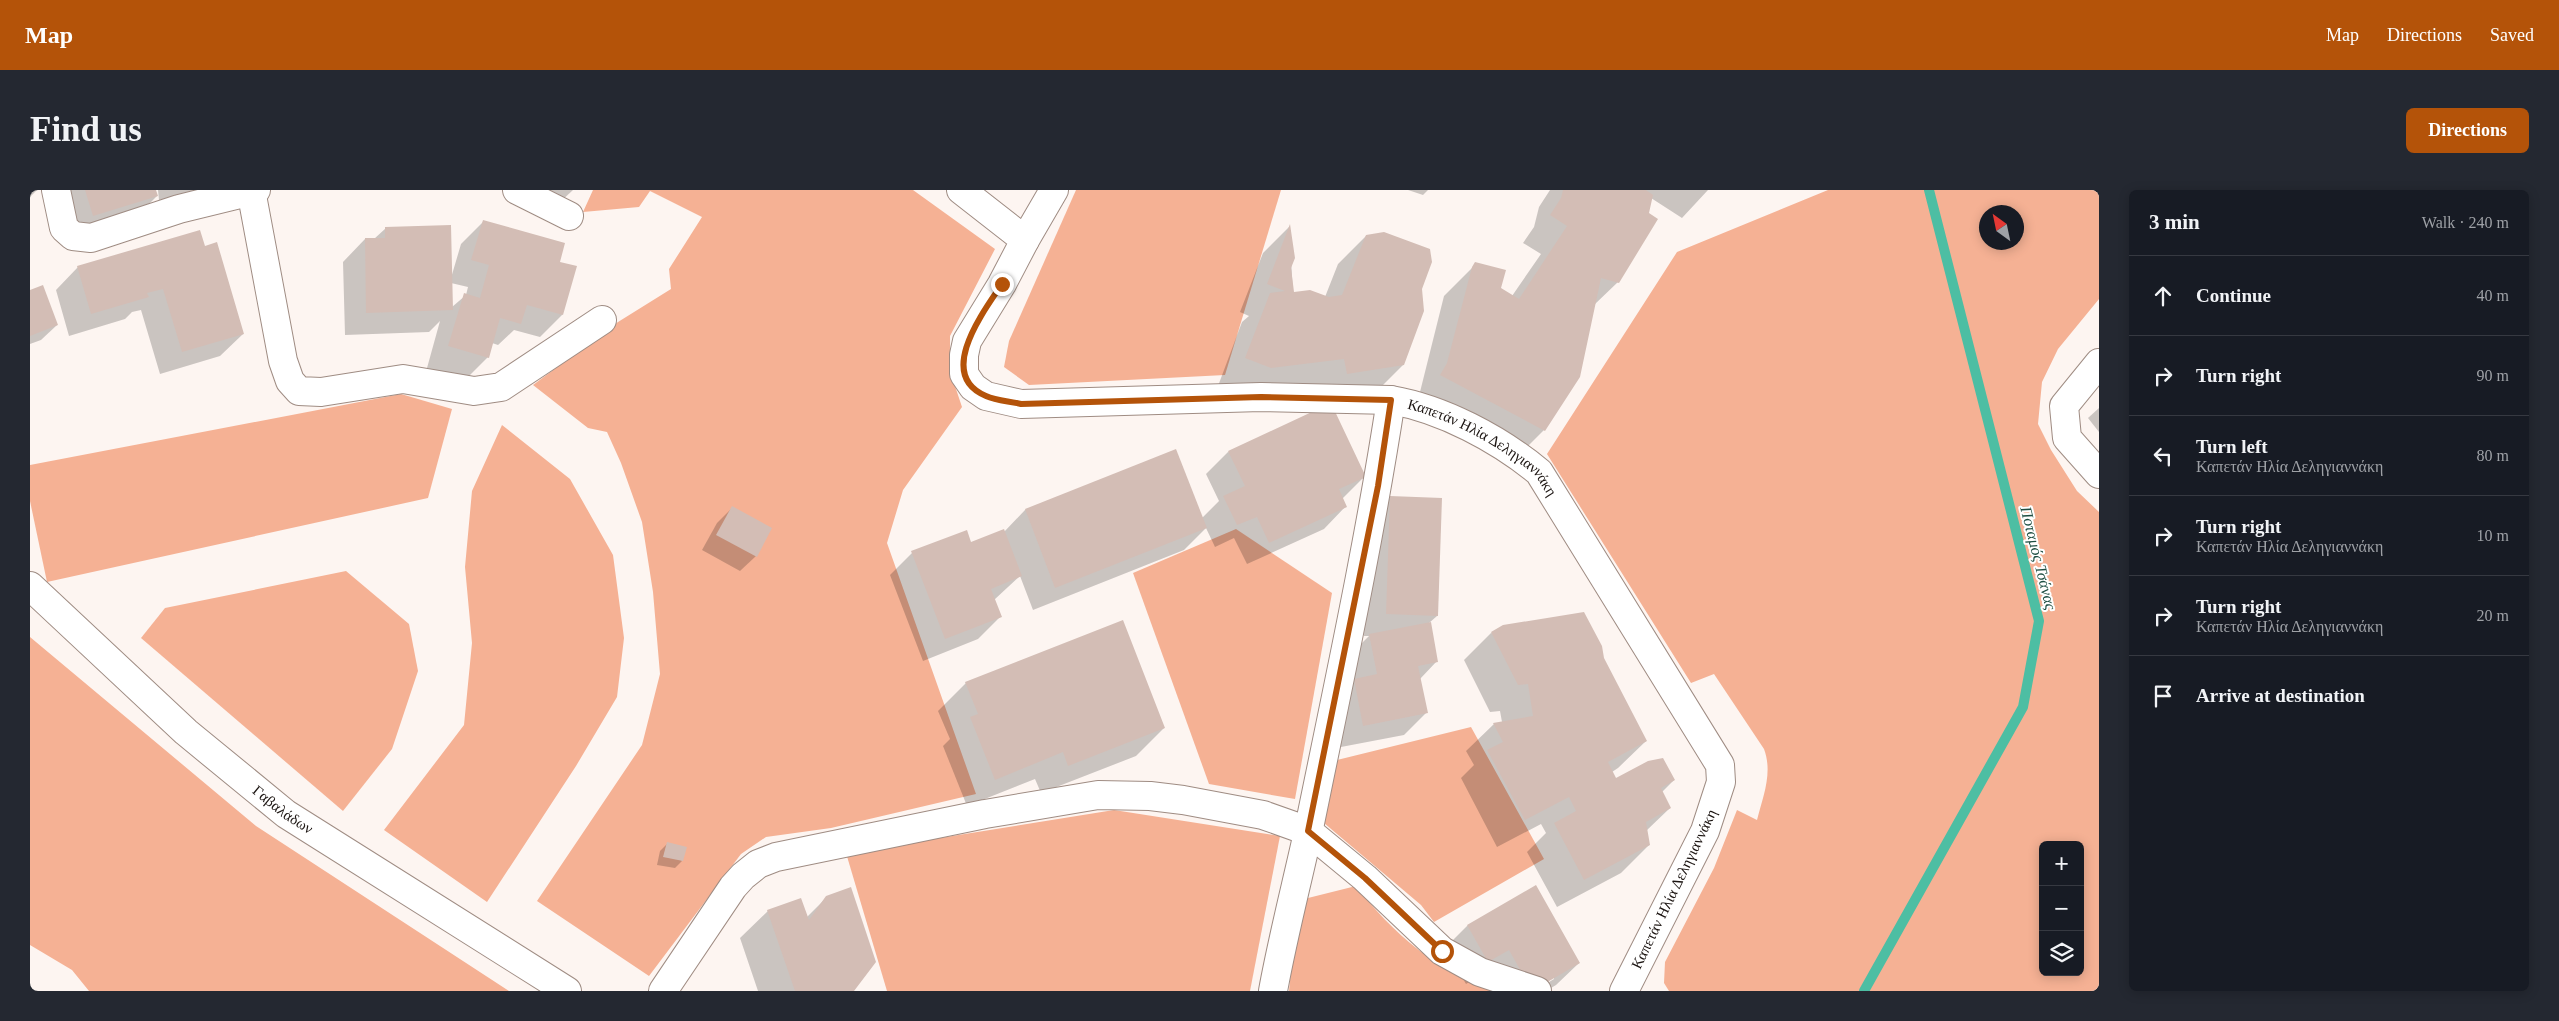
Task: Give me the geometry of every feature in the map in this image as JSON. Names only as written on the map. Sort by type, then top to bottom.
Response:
[{"type":"street","points":[[56,190],[64,228],[73,236],[91,238],[179,209],[253,190],[283,361],[290,381],[299,390],[321,392],[403,378],[474,391],[501,386],[602,320]]},
{"type":"street","points":[[517,190],[570,216]]},
{"type":"street","points":[[961,190],[1025,240],[1054,190]]},
{"type":"street","name":"Καπετάν Ηλία Δεληγιαννάκη","points":[[1025,240],[1002,284],[967,341],[964,355],[964,374],[973,387],[986,396],[1021,404],[1261,397],[1391,400],[1412,404],[1440,414],[1493,442],[1539,472],[1720,765],[1721,782],[1705,831],[1624,991]]},
{"type":"street","points":[[2099,363],[2064,406],[2068,438],[2099,474]]},
{"type":"street","points":[[1273,991],[1284,933],[1308,831],[1376,495],[1391,400]]},
{"type":"street","name":"Γαβαλάδων","points":[[30,586],[186,732],[279,809],[567,991]]},
{"type":"street","points":[[663,991],[707,922],[743,876],[758,864],[799,850],[985,814],[1098,795],[1150,796],[1192,801],[1263,815],[1308,831],[1365,878],[1425,938],[1446,955],[1480,972],[1537,991]]},
{"type":"shaded area","points":[[593,190],[913,190],[995,249],[950,336],[950,371],[962,407],[903,490],[887,543],[976,794],[831,828],[766,837],[741,854],[649,976],[537,901],[642,745],[660,674],[653,592],[642,522],[621,463],[607,432],[588,428],[533,385],[618,322],[671,289],[669,269],[702,217],[650,191],[639,207],[583,212]]},
{"type":"shaded area","points":[[1076,190],[1281,190],[1225,375],[1029,385],[1004,367],[1009,341]]},
{"type":"shaded area","points":[[1828,190],[2099,190],[2099,299],[2058,349],[2042,382],[2038,424],[2051,450],[2077,491],[2099,512],[2099,991],[1669,991],[1664,983],[1665,962],[1714,868],[1737,810],[1757,820],[1766,784],[1767,758],[1764,749],[1714,674],[1691,683],[1547,454],[1677,252]]},
{"type":"shaded area","points":[[401,394],[452,409],[428,498],[47,582],[30,501],[30,465]]},
{"type":"shaded area","points":[[502,425],[570,479],[613,555],[624,638],[617,697],[576,766],[487,902],[384,830],[464,725],[472,643],[465,567],[472,491]]},
{"type":"shaded area","points":[[1236,529],[1332,593],[1295,799],[1209,784],[1133,573]]},
{"type":"shaded area","points":[[346,571],[409,624],[418,671],[392,749],[343,811],[141,638],[165,608]]},
{"type":"shaded area","points":[[30,637],[256,826],[509,991],[89,991],[72,970],[30,945]]},
{"type":"shaded area","points":[[1471,727],[1544,859],[1434,922],[1421,905],[1324,823],[1337,760]]},
{"type":"shaded area","points":[[1114,810],[1280,836],[1250,991],[887,991],[846,853]]},
{"type":"shaded area","points":[[1356,886],[1385,920],[1418,949],[1455,974],[1496,991],[1289,991],[1297,907],[1308,898]]},
{"type":"building","points":[[85,190],[156,190],[158,196],[93,216]]},
{"type":"building","points":[[1563,190],[1646,190],[1653,195],[1649,213],[1658,219],[1619,283],[1601,278],[1580,377],[1545,431],[1440,375],[1447,363],[1472,267],[1475,262],[1506,270],[1501,288],[1519,299],[1567,226],[1550,215],[1561,198]]},
{"type":"building","points":[[483,220],[565,243],[560,262],[577,266],[563,315],[527,305],[521,324],[500,318],[489,358],[448,346],[464,293],[480,298],[489,265],[471,260]]},
{"type":"building","points":[[1290,224],[1295,258],[1291,268],[1294,292],[1310,290],[1329,297],[1342,295],[1366,235],[1384,232],[1430,249],[1432,262],[1422,289],[1424,311],[1404,365],[1347,374],[1344,359],[1271,368],[1245,358],[1270,293],[1285,291],[1267,284]]},
{"type":"building","points":[[451,225],[453,310],[366,313],[365,238],[385,238],[385,227]]},
{"type":"building","points":[[200,230],[205,246],[217,242],[244,334],[182,352],[163,289],[147,293],[149,297],[91,314],[77,266]]},
{"type":"building","points":[[43,285],[58,325],[30,336],[30,290]]},
{"type":"building","points":[[1331,403],[1366,477],[1339,489],[1347,507],[1269,543],[1257,517],[1237,525],[1223,496],[1245,486],[1228,451]]},
{"type":"building","points":[[1176,449],[1207,528],[1055,588],[1025,509]]},
{"type":"building","points":[[1390,496],[1442,498],[1438,616],[1386,614]]},
{"type":"building","points":[[732,506],[772,528],[757,557],[716,535]]},
{"type":"building","points":[[1004,529],[1022,576],[991,589],[1002,617],[945,639],[911,551],[967,530],[971,542]]},
{"type":"building","points":[[1584,612],[1602,646],[1604,658],[1647,741],[1608,762],[1616,778],[1648,761],[1663,758],[1675,780],[1661,788],[1671,808],[1646,822],[1650,845],[1584,880],[1554,823],[1576,811],[1569,797],[1525,820],[1487,750],[1503,742],[1493,723],[1533,716],[1528,684],[1518,685],[1491,632],[1503,625]]},
{"type":"building","points":[[1123,620],[1165,728],[1068,766],[1063,752],[995,780],[970,717],[978,714],[965,682]]},
{"type":"building","points":[[1431,622],[1438,662],[1418,666],[1428,713],[1363,726],[1354,679],[1377,674],[1369,634]]},
{"type":"building","points":[[667,842],[687,847],[683,861],[663,857]]},
{"type":"building","points":[[1536,885],[1580,963],[1532,991],[1509,950],[1488,962],[1467,925]]},
{"type":"building","points":[[851,887],[876,962],[854,991],[795,991],[767,910],[801,898],[809,920],[826,896]]},
{"type":"waterway","name":"Ποταμός Τσάνας","points":[[1864,991],[2023,707],[2039,621],[1929,190]]},
{"type":"route","points":[[1002,284],[967,341],[964,355],[964,374],[973,387],[986,396],[1021,404],[1261,397],[1391,400],[1378,486],[1308,831],[1328,845],[1382,893],[1425,938],[1442,951]]}]
